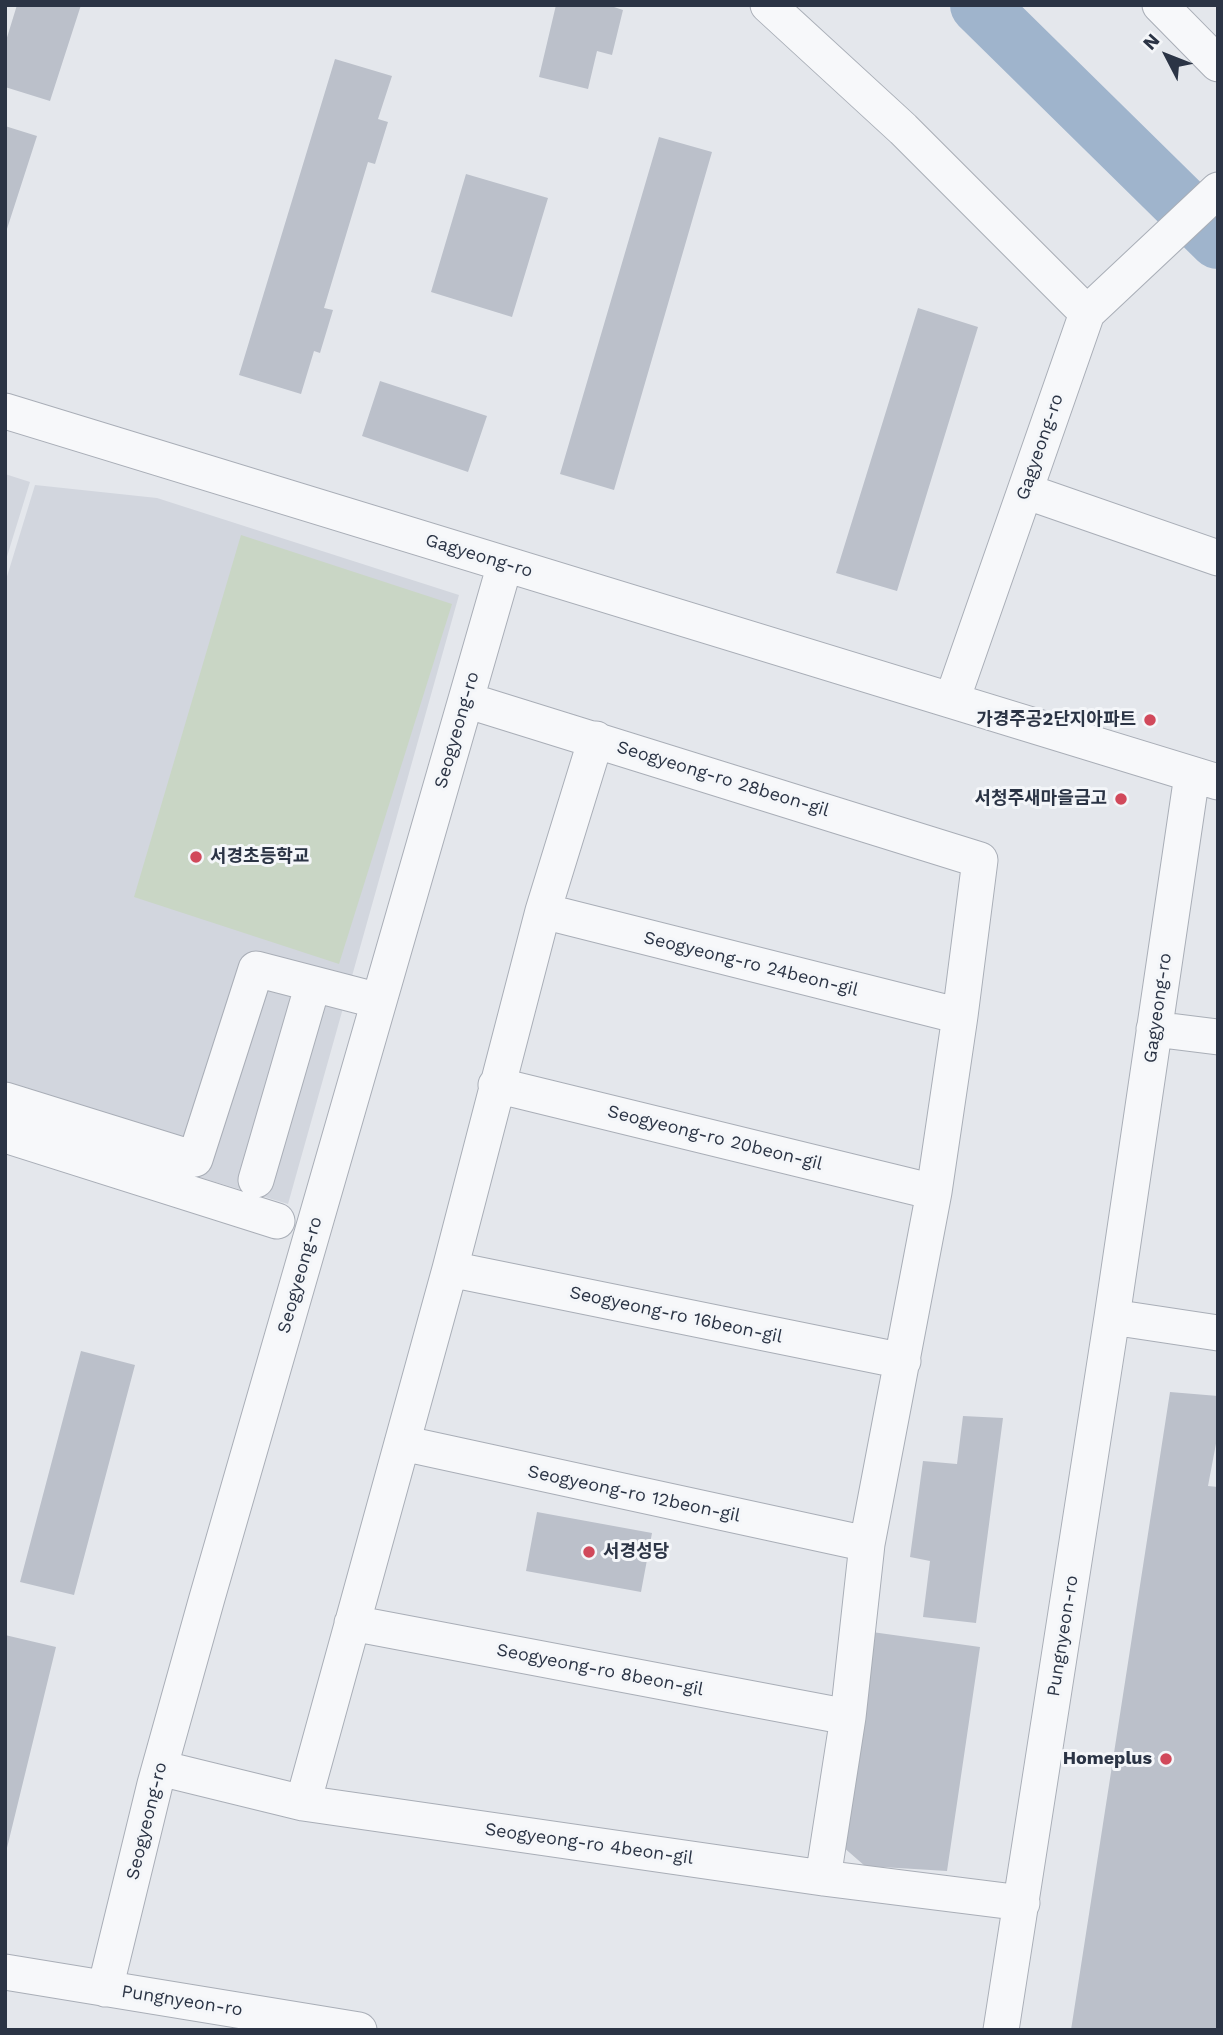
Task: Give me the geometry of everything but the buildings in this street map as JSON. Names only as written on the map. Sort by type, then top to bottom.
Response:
[{"type":"street","points":[[768,5],[903,130],[1087,313],[1218,190]]},
{"type":"street","points":[[1160,5],[1218,64]]},
{"type":"street","name":"Gagyeong-ro","points":[[952,700],[1087,313]]},
{"type":"street","name":"Gagyeong-ro","points":[[5,411],[1205,778],[1154,1029],[1123,1241]]},
{"type":"street","points":[[1025,491],[1218,558]]},
{"type":"street","name":"Seogyeong-ro","points":[[105,1989],[160,1768],[207,1598],[505,564]]},
{"type":"street","name":"Seogyeong-ro 28beon-gil","points":[[466,700],[980,860],[960,1016]]},
{"type":"street","points":[[303,1803],[450,1269],[542,911],[596,739]]},
{"type":"street","name":"Seogyeong-ro 24beon-gil","points":[[542,911],[960,1016]]},
{"type":"street","points":[[5,1100],[195,1159],[256,969],[379,1001]]},
{"type":"street","points":[[256,1180],[313,984]]},
{"type":"street","points":[[823,1878],[848,1717],[867,1544],[934,1192],[960,1016]]},
{"type":"street","points":[[1154,1029],[1218,1037]]},
{"type":"street","name":"Seogyeong-ro 20beon-gil","points":[[496,1085],[934,1192]]},
{"type":"street","points":[[5,1135],[277,1221]]},
{"type":"street","name":"Pungnyeon-ro","points":[[1001,2030],[1123,1241]]},
{"type":"street","name":"Seogyeong-ro 16beon-gil","points":[[450,1269],[903,1361]]},
{"type":"street","points":[[1112,1317],[1218,1333]]},
{"type":"street","name":"Seogyeong-ro 12beon-gil","points":[[402,1443],[867,1544]]},
{"type":"street","name":"Seogyeong-ro 8beon-gil","points":[[352,1623],[848,1717]]},
{"type":"street","name":"Seogyeong-ro 4beon-gil","points":[[160,1768],[303,1803],[823,1878],[1022,1903]]},
{"type":"street","name":"Pungnyeon-ro","points":[[5,1972],[359,2030]]},
{"type":"shaded area","points":[[5,474],[30,482],[5,563]]},
{"type":"shaded area","name":"서경초등학교","points":[[35,485],[157,498],[459,595],[288,1204],[5,1118],[5,583]]},
{"type":"green space","points":[[241,535],[452,604],[339,964],[134,897]]},
{"type":"waterway","points":[[979,5],[1218,240]]},
{"type":"place","name":"가경주공2단지아파트","points":[[1150,720]]},
{"type":"place","name":"서청주새마을금고","points":[[1121,799]]},
{"type":"place","name":"서경초등학교","points":[[196,857]]},
{"type":"place","name":"서경성당","points":[[589,1552]]},
{"type":"place","name":"Homeplus","points":[[1166,1759]]}]
